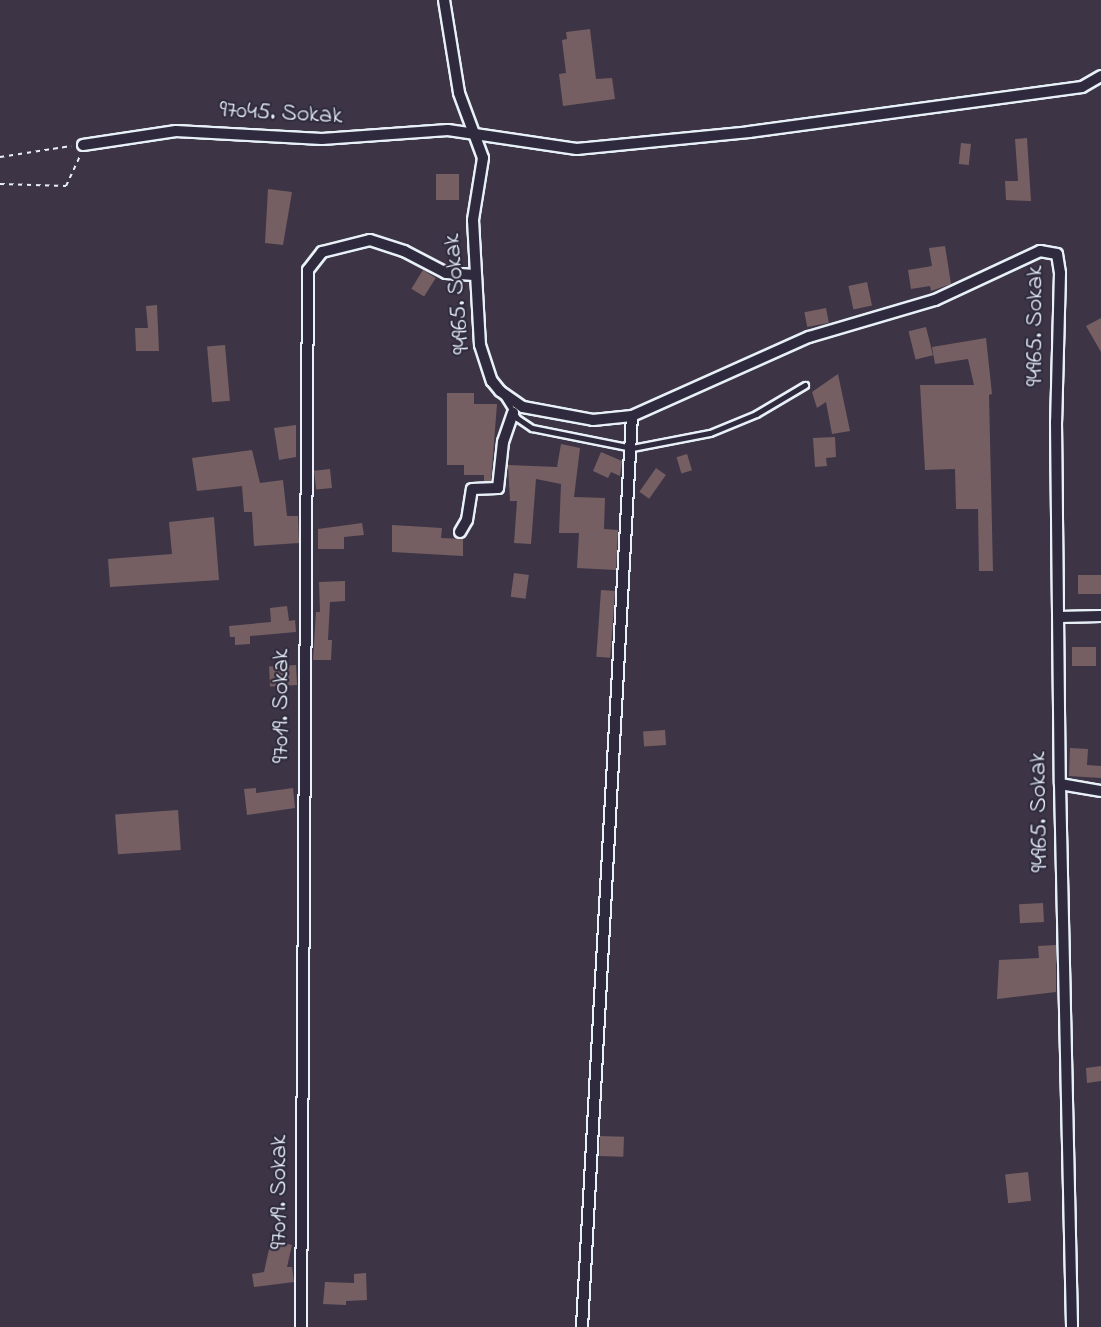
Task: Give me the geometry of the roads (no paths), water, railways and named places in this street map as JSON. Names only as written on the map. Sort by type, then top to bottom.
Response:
[{"type":"street","name":"94965. Sokak","points":[[444,0],[459,93],[477,135],[483,159],[473,220],[474,275],[480,345],[500,391],[523,407],[608,421],[632,416],[809,337],[935,300],[1040,251],[1052,251],[1059,260],[1056,422],[1060,784],[1072,1327]]},
{"type":"street","name":"97045. Sokak","points":[[83,145],[176,131],[322,139],[448,130],[577,149],[749,132],[1082,87],[1101,76]]},
{"type":"street","name":"97019. Sokak","points":[[301,1327],[308,270],[322,252],[370,240],[404,250],[446,273],[474,275]]},
{"type":"street","points":[[460,532],[467,520],[472,489],[498,488],[503,442],[513,413]]},
{"type":"street","points":[[582,1327],[632,416]]},
{"type":"street","points":[[1059,617],[1101,616]]},
{"type":"street","points":[[1060,784],[1101,791]]},
{"type":"lane","points":[[500,391],[513,413],[541,431],[632,448],[717,430],[805,385]]}]
